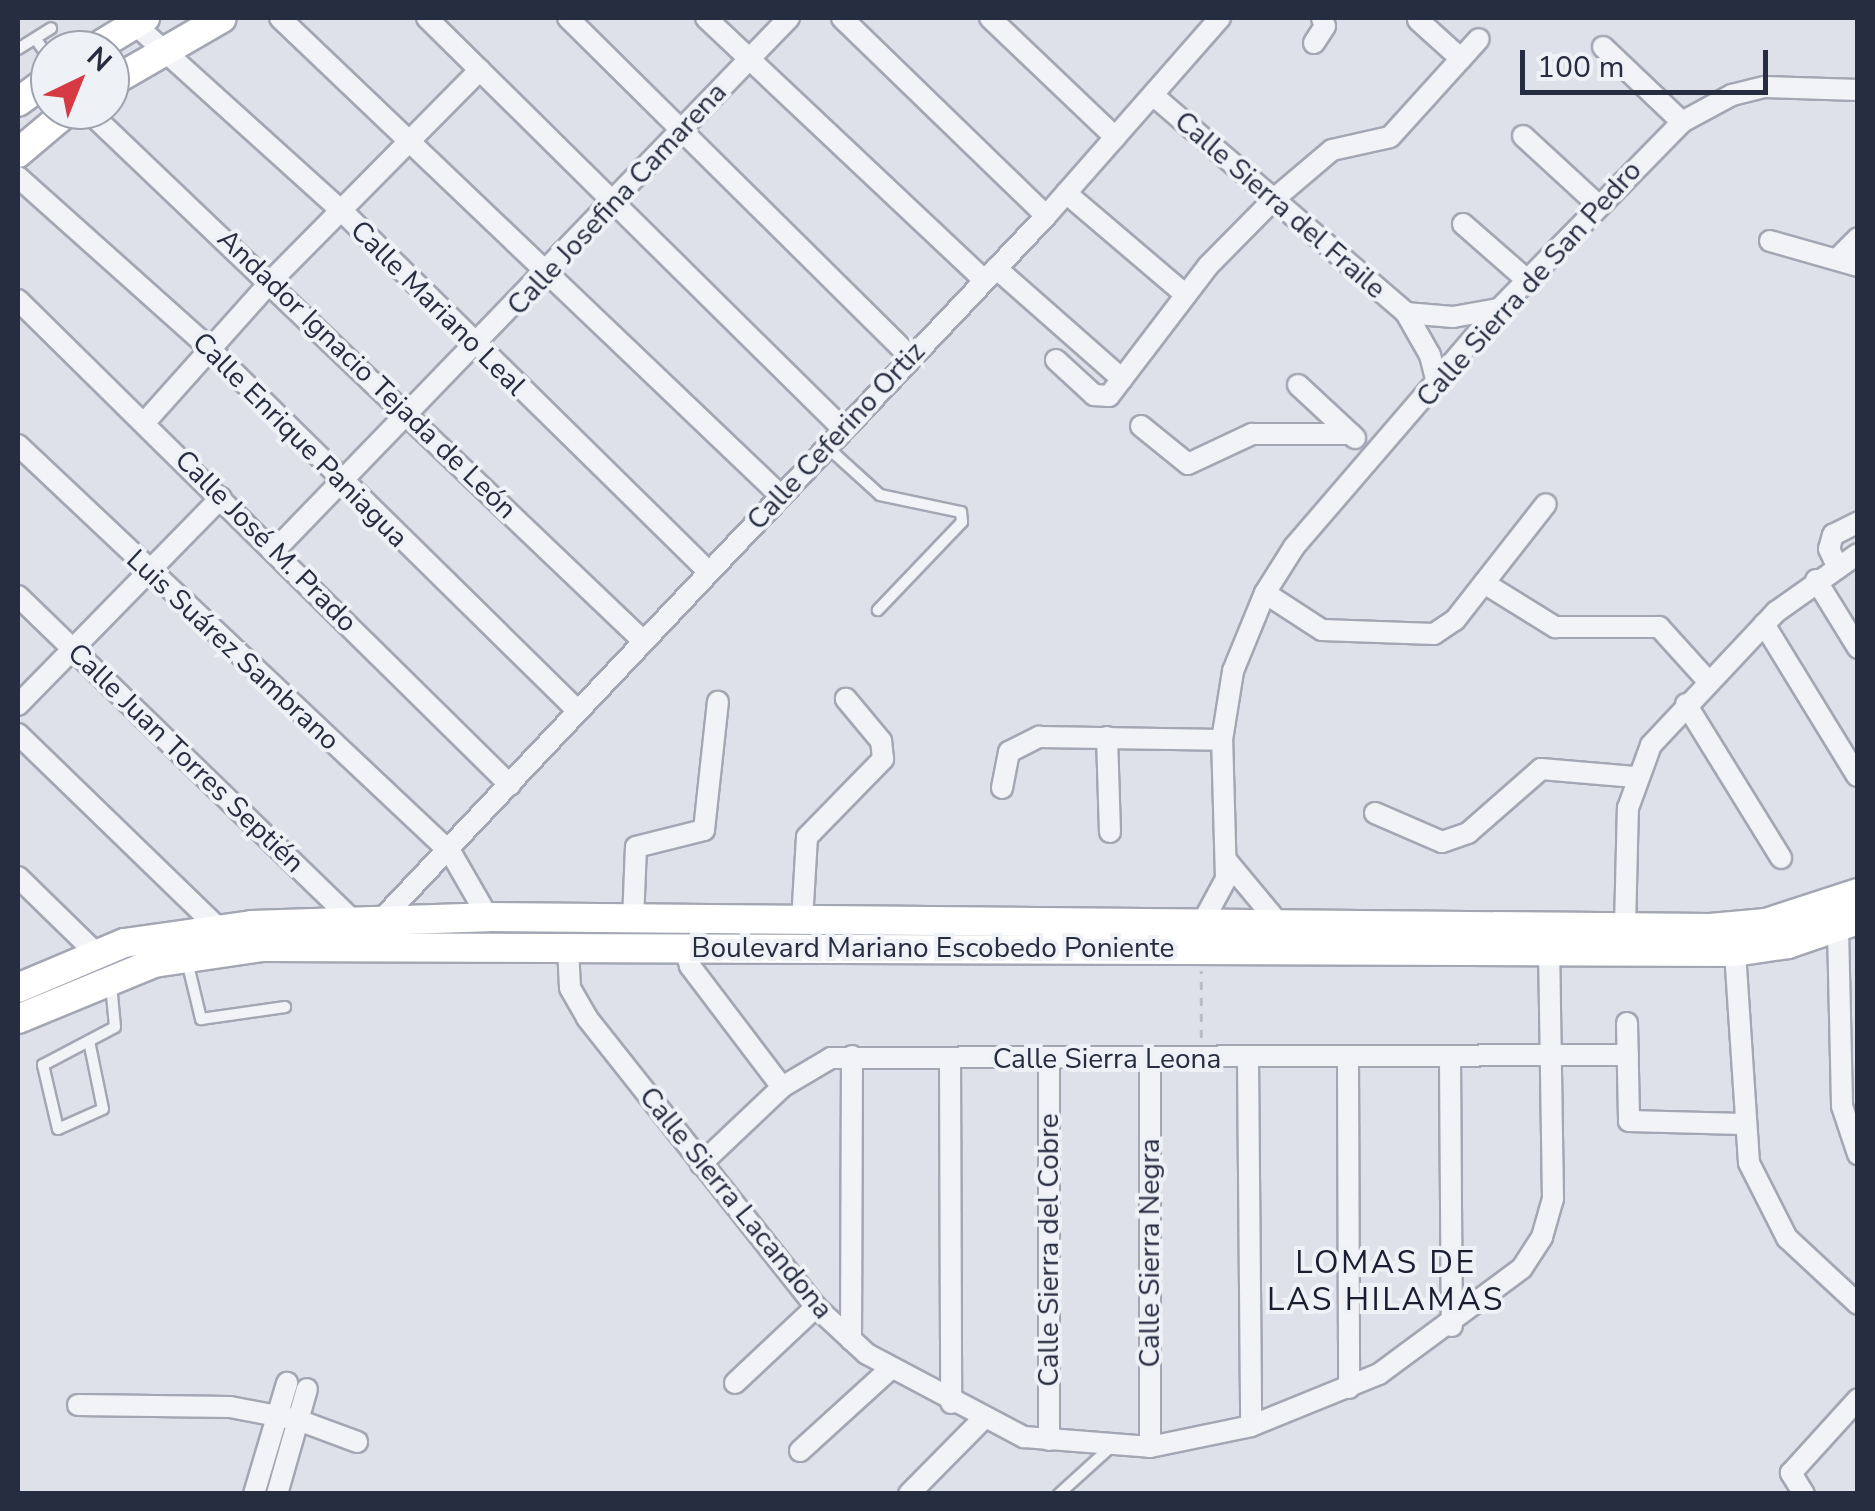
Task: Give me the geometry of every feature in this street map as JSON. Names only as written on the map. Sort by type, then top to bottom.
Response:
[{"type":"street","points":[[130,70],[222,18]]},
{"type":"street","points":[[280,18],[781,496]]},
{"type":"street","points":[[427,18],[842,428]]},
{"type":"street","points":[[568,18],[684,128],[910,357]]},
{"type":"street","points":[[706,18],[1115,388]]},
{"type":"street","name":"Calle Josefina Camarena","points":[[275,550],[546,275],[789,18]]},
{"type":"street","points":[[842,18],[1046,216]]},
{"type":"street","points":[[990,18],[1115,137]]},
{"type":"street","name":"Calle Ceferino Ortiz","points":[[366,922],[451,853],[577,710],[1046,216],[1220,18]]},
{"type":"street","points":[[1314,43],[1325,26],[1322,18]]},
{"type":"street","name":"Calle Mariano Leal","points":[[136,20],[160,51],[343,212],[475,348],[709,572]]},
{"type":"street","points":[[1418,20],[1461,58]]},
{"type":"street","points":[[1056,360],[1094,395],[1115,388],[1186,296],[1272,200],[1332,150],[1390,137],[1479,38]]},
{"type":"street","points":[[1604,47],[1682,122]]},
{"type":"street","points":[[146,421],[272,281],[480,70]]},
{"type":"street","name":"Calle Sierra de San Pedro","points":[[1201,937],[1222,896],[1226,860],[1222,740],[1233,670],[1264,593],[1294,547],[1499,309],[1682,122],[1732,95],[1765,87],[1858,90]]},
{"type":"street","name":"Calle Sierra del Fraile","points":[[1154,96],[1406,313],[1437,382]]},
{"type":"street","points":[[18,152],[45,130]]},
{"type":"street","name":"Andador Ignacio Tejada de León","points":[[109,130],[411,413],[643,641]]},
{"type":"street","points":[[1522,136],[1600,206]]},
{"type":"street","name":"Calle Enrique Paniagua","points":[[18,177],[209,348],[342,484],[577,710]]},
{"type":"street","points":[[1066,192],[1186,296]]},
{"type":"street","points":[[1463,224],[1528,281]]},
{"type":"street","points":[[1770,241],[1848,262],[1858,238]]},
{"type":"street","name":"Calle José M. Prado","points":[[18,300],[146,421],[510,785]]},
{"type":"street","name":"Calle Sierra del Fraile","points":[[1406,313],[1453,318],[1499,309]]},
{"type":"street","points":[[1298,385],[1375,454]]},
{"type":"street","points":[[1141,426],[1188,464],[1252,434],[1352,434]]},
{"type":"street","name":"Luis Suárez Sambrano","points":[[18,445],[451,853]]},
{"type":"street","points":[[18,705],[221,498]]},
{"type":"street","points":[[1264,593],[1322,630],[1421,636],[1455,620],[1546,504]]},
{"type":"street","points":[[1837,566],[1829,549],[1833,535],[1858,522]]},
{"type":"street","points":[[1626,927],[1635,777],[1651,745],[1764,624],[1816,580],[1858,554]]},
{"type":"street","points":[[1816,580],[1858,648]]},
{"type":"street","points":[[1484,583],[1555,626],[1659,627],[1708,681]]},
{"type":"street","name":"Calle Juan Torres Septién","points":[[18,596],[366,922]]},
{"type":"street","points":[[1764,624],[1856,776]]},
{"type":"street","points":[[802,921],[807,836],[883,760],[882,741],[846,699]]},
{"type":"street","points":[[634,921],[636,847],[704,830],[718,702]]},
{"type":"street","points":[[1686,704],[1781,858]]},
{"type":"street","points":[[18,734],[216,927]]},
{"type":"street","points":[[1107,737],[1110,832]]},
{"type":"street","points":[[1002,788],[1004,760],[1026,740],[1222,740]]},
{"type":"street","points":[[1375,813],[1442,842],[1468,833],[1541,769],[1635,777]]},
{"type":"street","points":[[451,853],[488,917]]},
{"type":"street","points":[[1226,860],[1282,926]]},
{"type":"street","points":[[18,877],[96,952]]},
{"type":"street","name":"Boulevard Mariano Escobedo Poniente","points":[[18,1019],[110,978],[186,955],[263,948],[684,946],[947,934],[1549,939],[1626,927],[1766,923],[1858,893]]},
{"type":"street","name":"Boulevard Mariano Escobedo Poniente","points":[[18,988],[96,952],[216,927],[488,917],[802,921],[947,934]]},
{"type":"street","points":[[1848,924],[1851,1117],[1858,1154]]},
{"type":"street","name":"Boulevard Mariano Escobedo Poniente","points":[[1201,937],[1282,926],[1735,952],[1848,924]]},
{"type":"street","name":"Calle Sierra Lacandona","points":[[568,948],[576,1002],[816,1307],[851,1340],[890,1370],[1024,1437],[1150,1447],[1251,1426],[1348,1388],[1452,1326],[1522,1268],[1542,1236],[1553,1199],[1549,939]]},
{"type":"street","points":[[684,946],[690,966],[782,1087]]},
{"type":"street","points":[[1735,952],[1742,1124],[1756,1182],[1787,1238],[1858,1304]]},
{"type":"street","points":[[1628,1023],[1629,1121],[1742,1124]]},
{"type":"street","name":"Calle Sierra Leona","points":[[701,1164],[782,1087],[823,1061],[852,1056],[1450,1060],[1628,1055]]},
{"type":"street","points":[[851,1340],[852,1056]]},
{"type":"street","points":[[950,1059],[951,1403]]},
{"type":"street","name":"Calle Sierra Negra","points":[[1150,1059],[1150,1447]]},
{"type":"street","points":[[1248,1059],[1251,1426]]},
{"type":"street","name":"Calle Sierra del Cobre","points":[[1049,1060],[1049,1440]]},
{"type":"street","points":[[1348,1060],[1348,1388]]},
{"type":"street","points":[[1450,1060],[1452,1326]]},
{"type":"street","points":[[736,1383],[816,1307]]},
{"type":"street","points":[[800,1451],[890,1370]]},
{"type":"street","points":[[277,1494],[288,1418],[297,1386]]},
{"type":"street","points":[[78,1404],[193,1403],[288,1418],[357,1442]]},
{"type":"street","points":[[1804,1494],[1791,1473],[1855,1406]]},
{"type":"street","points":[[254,1494],[288,1418]]},
{"type":"street","points":[[909,1494],[983,1419]]},
{"type":"lane","points":[[826,445],[880,495],[961,512],[962,522],[878,610]]},
{"type":"lane","points":[[186,955],[200,1019],[285,1007]]},
{"type":"lane","points":[[89,1041],[102,1109],[58,1129],[44,1065],[89,1041],[116,1028],[110,978]]},
{"type":"lane","points":[[1059,1494],[1113,1445]]},
{"type":"path","points":[[1200,1060],[1201,937]]},
{"type":"district","name":"LOMAS DE LAS HILAMAS","points":[[1386,1282]]}]
